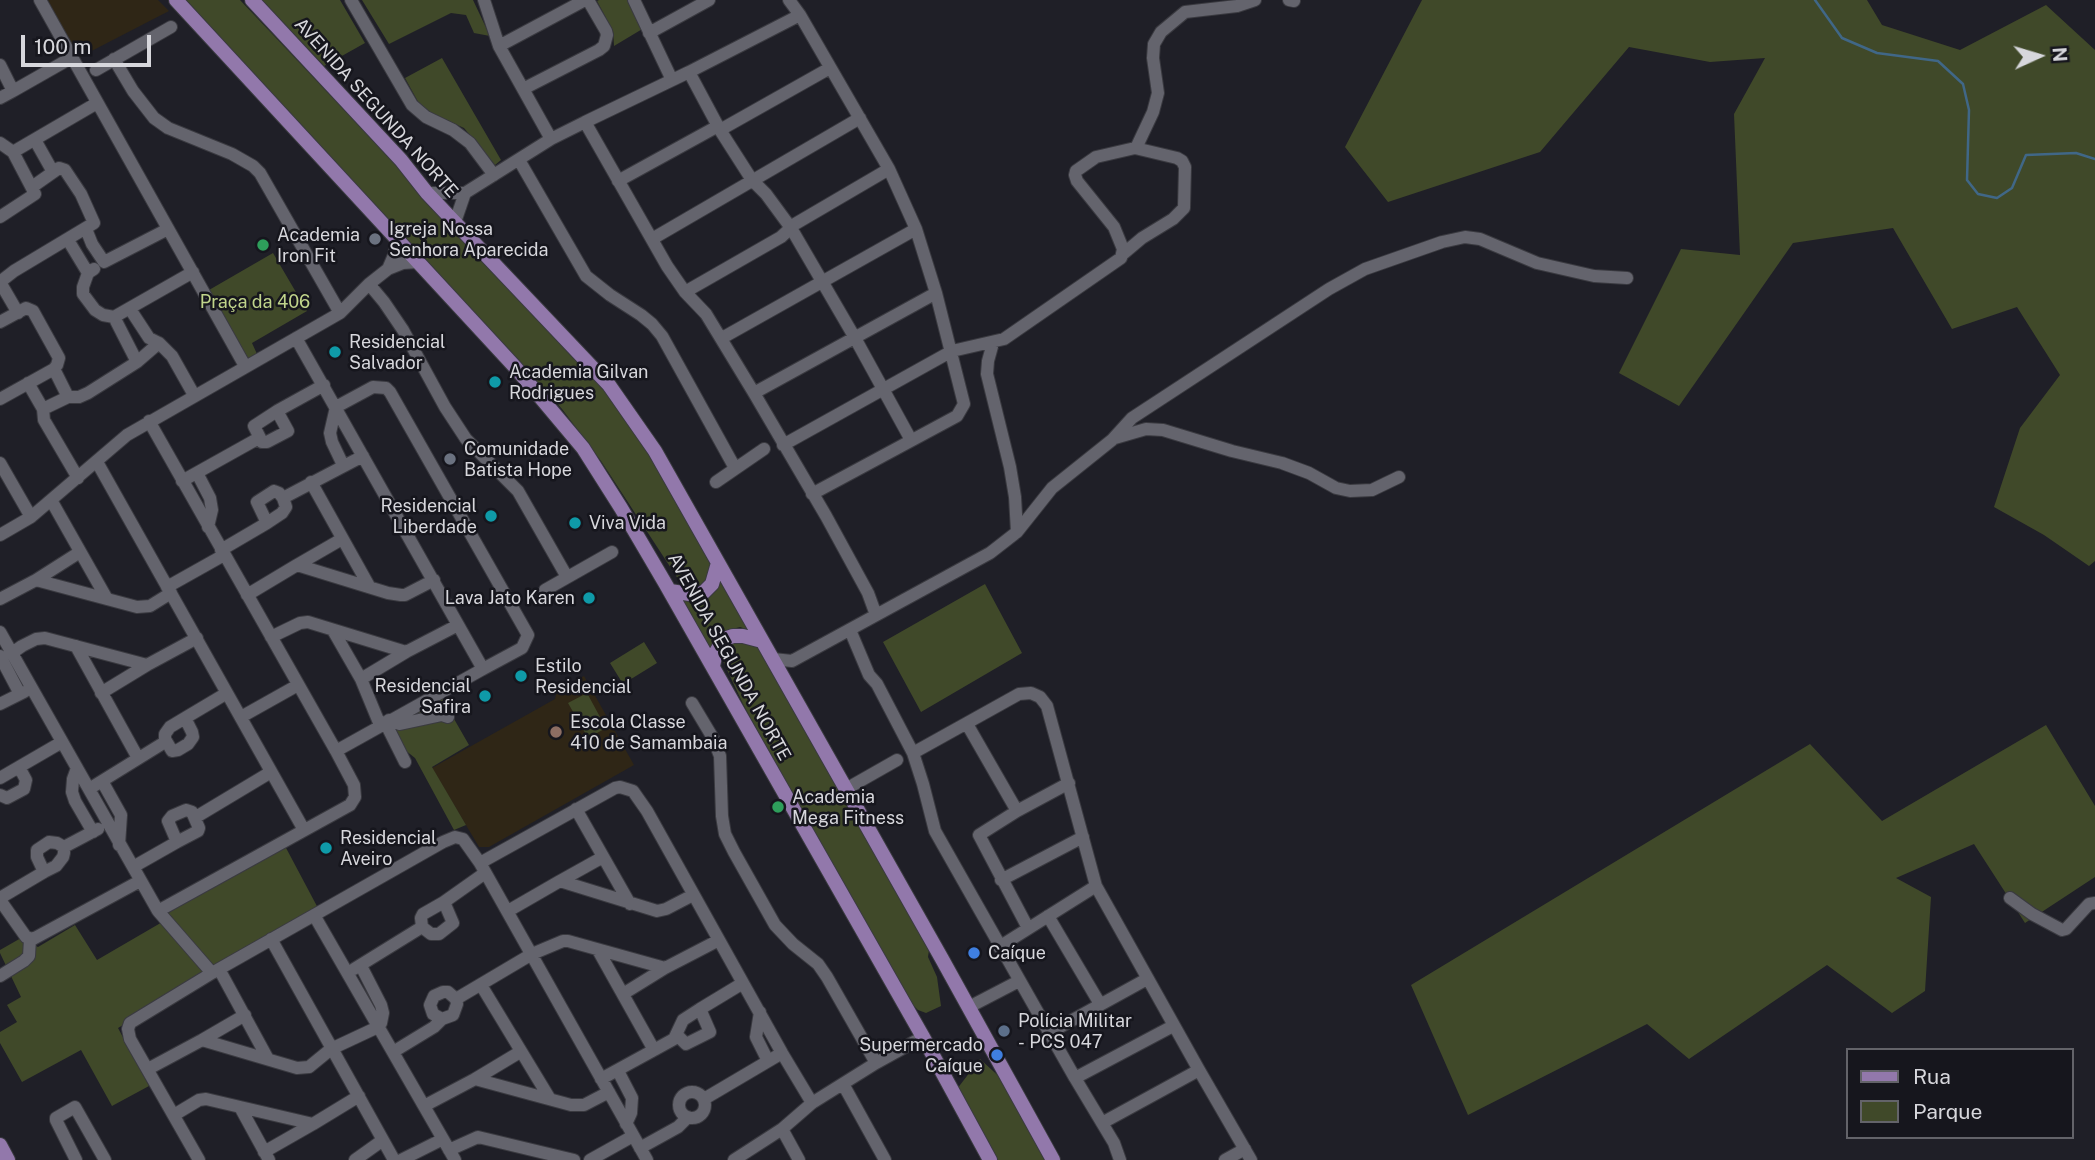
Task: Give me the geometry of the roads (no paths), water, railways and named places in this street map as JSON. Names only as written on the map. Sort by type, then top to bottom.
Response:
[{"type":"main road","name":"AVENIDA SEGUNDA NORTE","points":[[176,0],[515,367],[583,448],[713,666],[990,1160]]},
{"type":"main road","name":"AVENIDA SEGUNDA NORTE","points":[[251,0],[401,160],[427,193],[609,385],[655,451],[1054,1160]]},
{"type":"main road","points":[[670,591],[696,596],[704,592],[712,584],[718,563]]},
{"type":"main road","points":[[713,666],[716,652],[724,639],[743,636],[762,641]]},
{"type":"street","points":[[40,0],[245,366]]},
{"type":"street","points":[[351,0],[412,105],[426,117],[465,139],[494,175]]},
{"type":"street","points":[[484,0],[499,46],[551,139]]},
{"type":"street","points":[[499,46],[587,0],[606,31],[604,46],[599,50],[523,89]]},
{"type":"street","points":[[634,0],[672,80]]},
{"type":"street","points":[[649,33],[709,0]]},
{"type":"street","points":[[789,0],[889,169],[916,229],[952,351],[964,404],[957,416],[812,495]]},
{"type":"street","points":[[1135,148],[1153,112],[1158,93],[1153,58],[1154,44],[1161,32],[1189,10],[1237,6],[1255,0]]},
{"type":"street","points":[[427,193],[465,193],[551,139],[800,15]]},
{"type":"street","points":[[96,69],[171,27]]},
{"type":"street","points":[[0,51],[0,63],[13,90]]},
{"type":"street","points":[[0,98],[71,58]]},
{"type":"street","points":[[114,59],[133,91],[154,118],[167,128],[232,154],[260,173],[340,313]]},
{"type":"street","points":[[618,181],[830,68]]},
{"type":"street","points":[[689,72],[751,180],[775,205],[791,228],[911,440]]},
{"type":"street","points":[[13,152],[97,103]]},
{"type":"street","points":[[652,239],[860,118]]},
{"type":"street","points":[[585,122],[667,266],[722,338],[826,516],[876,615]]},
{"type":"street","points":[[35,140],[53,172]]},
{"type":"street","points":[[0,143],[13,152],[34,196],[0,217]]},
{"type":"street","points":[[783,445],[952,351],[993,343],[1014,333],[1121,258],[1123,249],[1114,227],[1077,181],[1075,175],[1081,166],[1096,158],[1135,148],[1177,158],[1185,167],[1184,208],[1173,219],[1122,254]]},
{"type":"street","points":[[519,160],[586,276],[641,315],[662,336],[735,468]]},
{"type":"street","points":[[685,292],[781,237],[795,224],[889,169]]},
{"type":"street","points":[[18,313],[0,282],[86,229],[94,221],[65,170],[53,172],[32,187]]},
{"type":"street","points":[[454,222],[465,193]]},
{"type":"street","points":[[86,229],[104,262]]},
{"type":"street","points":[[168,229],[88,272],[83,294],[95,310],[114,317],[193,272]]},
{"type":"street","points":[[722,338],[916,229]]},
{"type":"street","points":[[773,659],[792,661],[990,553],[1017,533],[1052,488],[1112,440],[1132,418],[1329,289],[1366,269],[1442,242],[1465,237],[1480,239],[1537,263],[1594,276],[1627,278]]},
{"type":"street","points":[[387,269],[394,255],[397,239]]},
{"type":"street","points":[[68,240],[88,272]]},
{"type":"street","points":[[0,535],[31,517],[127,435],[340,313],[387,269],[403,263],[418,262]]},
{"type":"street","points":[[369,284],[403,330],[445,407],[466,439],[518,491],[566,578]]},
{"type":"street","points":[[754,393],[936,293]]},
{"type":"street","points":[[0,322],[26,308],[33,311],[59,358],[54,369],[0,399]]},
{"type":"street","points":[[130,309],[149,338],[159,343],[172,356],[194,395]]},
{"type":"street","points":[[114,317],[138,362]]},
{"type":"street","points":[[296,338],[483,669]]},
{"type":"street","points":[[43,409],[68,397],[79,397],[88,393],[138,362],[159,343]]},
{"type":"street","points":[[993,343],[988,374],[1010,467],[1017,533]]},
{"type":"street","points":[[54,369],[68,397]]},
{"type":"street","points":[[29,383],[43,409],[44,420],[78,478]]},
{"type":"street","points":[[277,411],[287,432],[262,442],[254,426],[277,411],[324,385]]},
{"type":"street","points":[[336,751],[522,648],[528,635],[390,392],[381,386],[373,387],[336,407],[330,433],[344,465]]},
{"type":"street","points":[[149,421],[355,785],[355,797],[350,805],[158,911]]},
{"type":"street","points":[[1112,440],[1146,429],[1163,430],[1232,452],[1282,463],[1350,491],[1372,490],[1399,477]]},
{"type":"street","points":[[182,481],[259,438]]},
{"type":"street","points":[[716,482],[764,449]]},
{"type":"street","points":[[283,498],[363,456]]},
{"type":"street","points":[[97,461],[304,830]]},
{"type":"street","points":[[0,463],[31,517]]},
{"type":"street","points":[[197,473],[212,504],[208,527]]},
{"type":"street","points":[[311,482],[369,586]]},
{"type":"street","points":[[36,580],[128,605],[145,607],[285,511],[283,498],[274,491],[258,499],[258,508],[267,523]]},
{"type":"street","points":[[51,500],[107,599]]},
{"type":"street","points":[[247,595],[342,539]]},
{"type":"street","points":[[0,599],[80,552]]},
{"type":"street","points":[[545,590],[612,552]]},
{"type":"street","points":[[297,565],[388,593],[405,595],[434,580]]},
{"type":"street","points":[[271,637],[304,623],[406,652]]},
{"type":"street","points":[[361,679],[458,625]]},
{"type":"street","points":[[850,630],[869,675],[877,684],[913,753],[935,831],[999,947],[1114,1143],[1120,1160]]},
{"type":"street","points":[[334,632],[405,762]]},
{"type":"street","points":[[148,665],[45,638],[22,646],[3,645],[25,691],[62,742],[158,911],[216,971],[245,1015],[268,1059]]},
{"type":"street","points":[[102,693],[197,638]]},
{"type":"street","points":[[76,646],[138,758]]},
{"type":"street","points":[[784,678],[792,661]]},
{"type":"street","points":[[241,717],[298,685]]},
{"type":"street","points":[[0,705],[25,691]]},
{"type":"street","points":[[185,718],[193,735],[191,741],[176,751],[170,750],[165,742],[167,731],[185,718],[227,693]]},
{"type":"street","points":[[913,753],[1019,694],[1040,697],[1047,706],[1096,887],[1248,1154],[1225,1160]]},
{"type":"street","points":[[692,703],[709,730],[720,756],[722,816],[734,852],[775,925],[818,964],[827,977],[876,1063]]},
{"type":"street","points":[[385,723],[400,724],[442,715],[448,717]]},
{"type":"street","points":[[967,724],[1017,811]]},
{"type":"street","points":[[0,778],[62,742]]},
{"type":"street","points":[[89,789],[165,742]]},
{"type":"street","points":[[846,789],[897,760]]},
{"type":"street","points":[[0,795],[7,799],[24,789],[26,780],[19,767]]},
{"type":"street","points":[[77,768],[72,792],[93,832]]},
{"type":"street","points":[[196,817],[271,772]]},
{"type":"street","points":[[102,781],[121,815],[119,845]]},
{"type":"street","points":[[1028,928],[979,835],[1069,783]]},
{"type":"street","points":[[422,927],[423,914],[444,902],[483,868],[576,809],[615,788],[628,788],[647,811],[812,1103]]},
{"type":"street","points":[[576,809],[630,904]]},
{"type":"street","points":[[133,867],[198,831],[199,825],[192,812],[186,810],[170,819],[168,824],[177,842]]},
{"type":"street","points":[[64,847],[108,824]]},
{"type":"street","points":[[199,1160],[130,1039],[130,1023],[271,939],[455,837],[466,842],[483,868],[647,1160]]},
{"type":"street","points":[[1001,880],[1083,837]]},
{"type":"street","points":[[44,873],[37,850],[49,842],[64,847]]},
{"type":"street","points":[[64,847],[63,857],[56,866],[0,899],[15,924],[30,939],[140,881]]},
{"type":"street","points":[[508,911],[603,857]]},
{"type":"street","points":[[560,881],[630,904],[661,911],[694,895]]},
{"type":"street","points":[[999,947],[1096,887]]},
{"type":"street","points":[[2010,898],[2062,930],[2089,904],[2095,903]]},
{"type":"street","points":[[422,927],[436,934],[452,924],[444,902]]},
{"type":"street","points":[[314,915],[449,1150]]},
{"type":"street","points":[[1048,916],[1100,1004]]},
{"type":"street","points":[[348,973],[422,927]]},
{"type":"street","points":[[0,975],[29,956],[30,939]]},
{"type":"street","points":[[271,939],[394,1160]]},
{"type":"street","points":[[623,994],[719,940]]},
{"type":"street","points":[[456,999],[532,954],[563,941],[665,968]]},
{"type":"street","points":[[598,950],[654,1050]]},
{"type":"street","points":[[202,1040],[303,1068],[309,1067],[331,1049],[378,1027],[383,1018],[381,1004],[361,966]]},
{"type":"street","points":[[1049,1033],[1147,979]]},
{"type":"street","points":[[969,1007],[1019,981]]},
{"type":"street","points":[[601,1079],[674,1039],[683,1020],[743,983]]},
{"type":"street","points":[[481,985],[550,1099]]},
{"type":"street","points":[[393,1052],[457,1010],[456,999],[448,992],[438,993],[430,1005],[433,1014],[442,1019]]},
{"type":"street","points":[[677,1035],[687,1044],[710,1032],[700,1009]]},
{"type":"street","points":[[760,1012],[756,1037],[768,1061]]},
{"type":"street","points":[[148,1069],[245,1015]]},
{"type":"street","points":[[1075,1078],[1173,1026]]},
{"type":"street","points":[[734,1160],[782,1129],[812,1103],[923,1037]]},
{"type":"street","points":[[424,1106],[520,1052]]},
{"type":"street","points":[[704,1098],[782,1053]]},
{"type":"street","points":[[1102,1123],[1199,1070]]},
{"type":"street","points":[[618,1071],[632,1098],[631,1113],[626,1124]]},
{"type":"street","points":[[475,1079],[571,1105],[584,1105],[609,1093]]},
{"type":"street","points":[[843,1084],[886,1160]]},
{"type":"street","points":[[640,1148],[678,1127],[688,1118],[702,1113],[704,1098],[695,1092],[684,1094],[679,1104],[680,1110],[688,1118]]},
{"type":"street","points":[[240,1107],[267,1156],[359,1096]]},
{"type":"street","points":[[174,1115],[202,1099],[313,1124]]},
{"type":"street","points":[[76,1160],[56,1120],[75,1107],[106,1160]]},
{"type":"street","points":[[782,1129],[799,1160]]},
{"type":"street","points":[[590,1160],[633,1136]]},
{"type":"street","points":[[401,1160],[449,1150],[478,1137],[574,1160]]},
{"type":"street","points":[[355,1160],[383,1140]]},
{"type":"street","points":[[513,1145],[522,1160]]},
{"type":"waterway","points":[[1815,0],[1842,38],[1877,53],[1938,61],[1963,84],[1969,110],[1967,180],[1978,194],[1997,198],[2012,188],[2026,155],[2076,153],[2095,159]]},
{"type":"place","name":"Igreja Nossa Senhora Aparecida","points":[[375,239]]},
{"type":"place","name":"Academia Iron Fit","points":[[263,245]]},
{"type":"place","name":"Residencial Salvador","points":[[335,352]]},
{"type":"place","name":"Academia Gilvan Rodrigues","points":[[495,382]]},
{"type":"place","name":"Comunidade Batista Hope","points":[[450,459]]},
{"type":"place","name":"Residencial Liberdade","points":[[491,516]]},
{"type":"place","name":"Viva Vida","points":[[575,523]]},
{"type":"place","name":"Lava Jato Karen","points":[[589,598]]},
{"type":"place","name":"Estilo Residencial","points":[[521,676]]},
{"type":"place","name":"Residencial Safira","points":[[485,696]]},
{"type":"place","name":"Escola Classe 410 de Samambaia","points":[[556,732]]},
{"type":"place","name":"Academia Mega Fitness","points":[[778,807]]},
{"type":"place","name":"Residencial Aveiro","points":[[326,848]]},
{"type":"place","name":"Caíque","points":[[974,953]]},
{"type":"place","name":"Polícia Militar - PCS 047","points":[[1004,1031]]},
{"type":"place","name":"Supermercado Caíque","points":[[997,1055]]},
{"type":"park label","name":"Praça da 406","points":[[255,302]]}]
